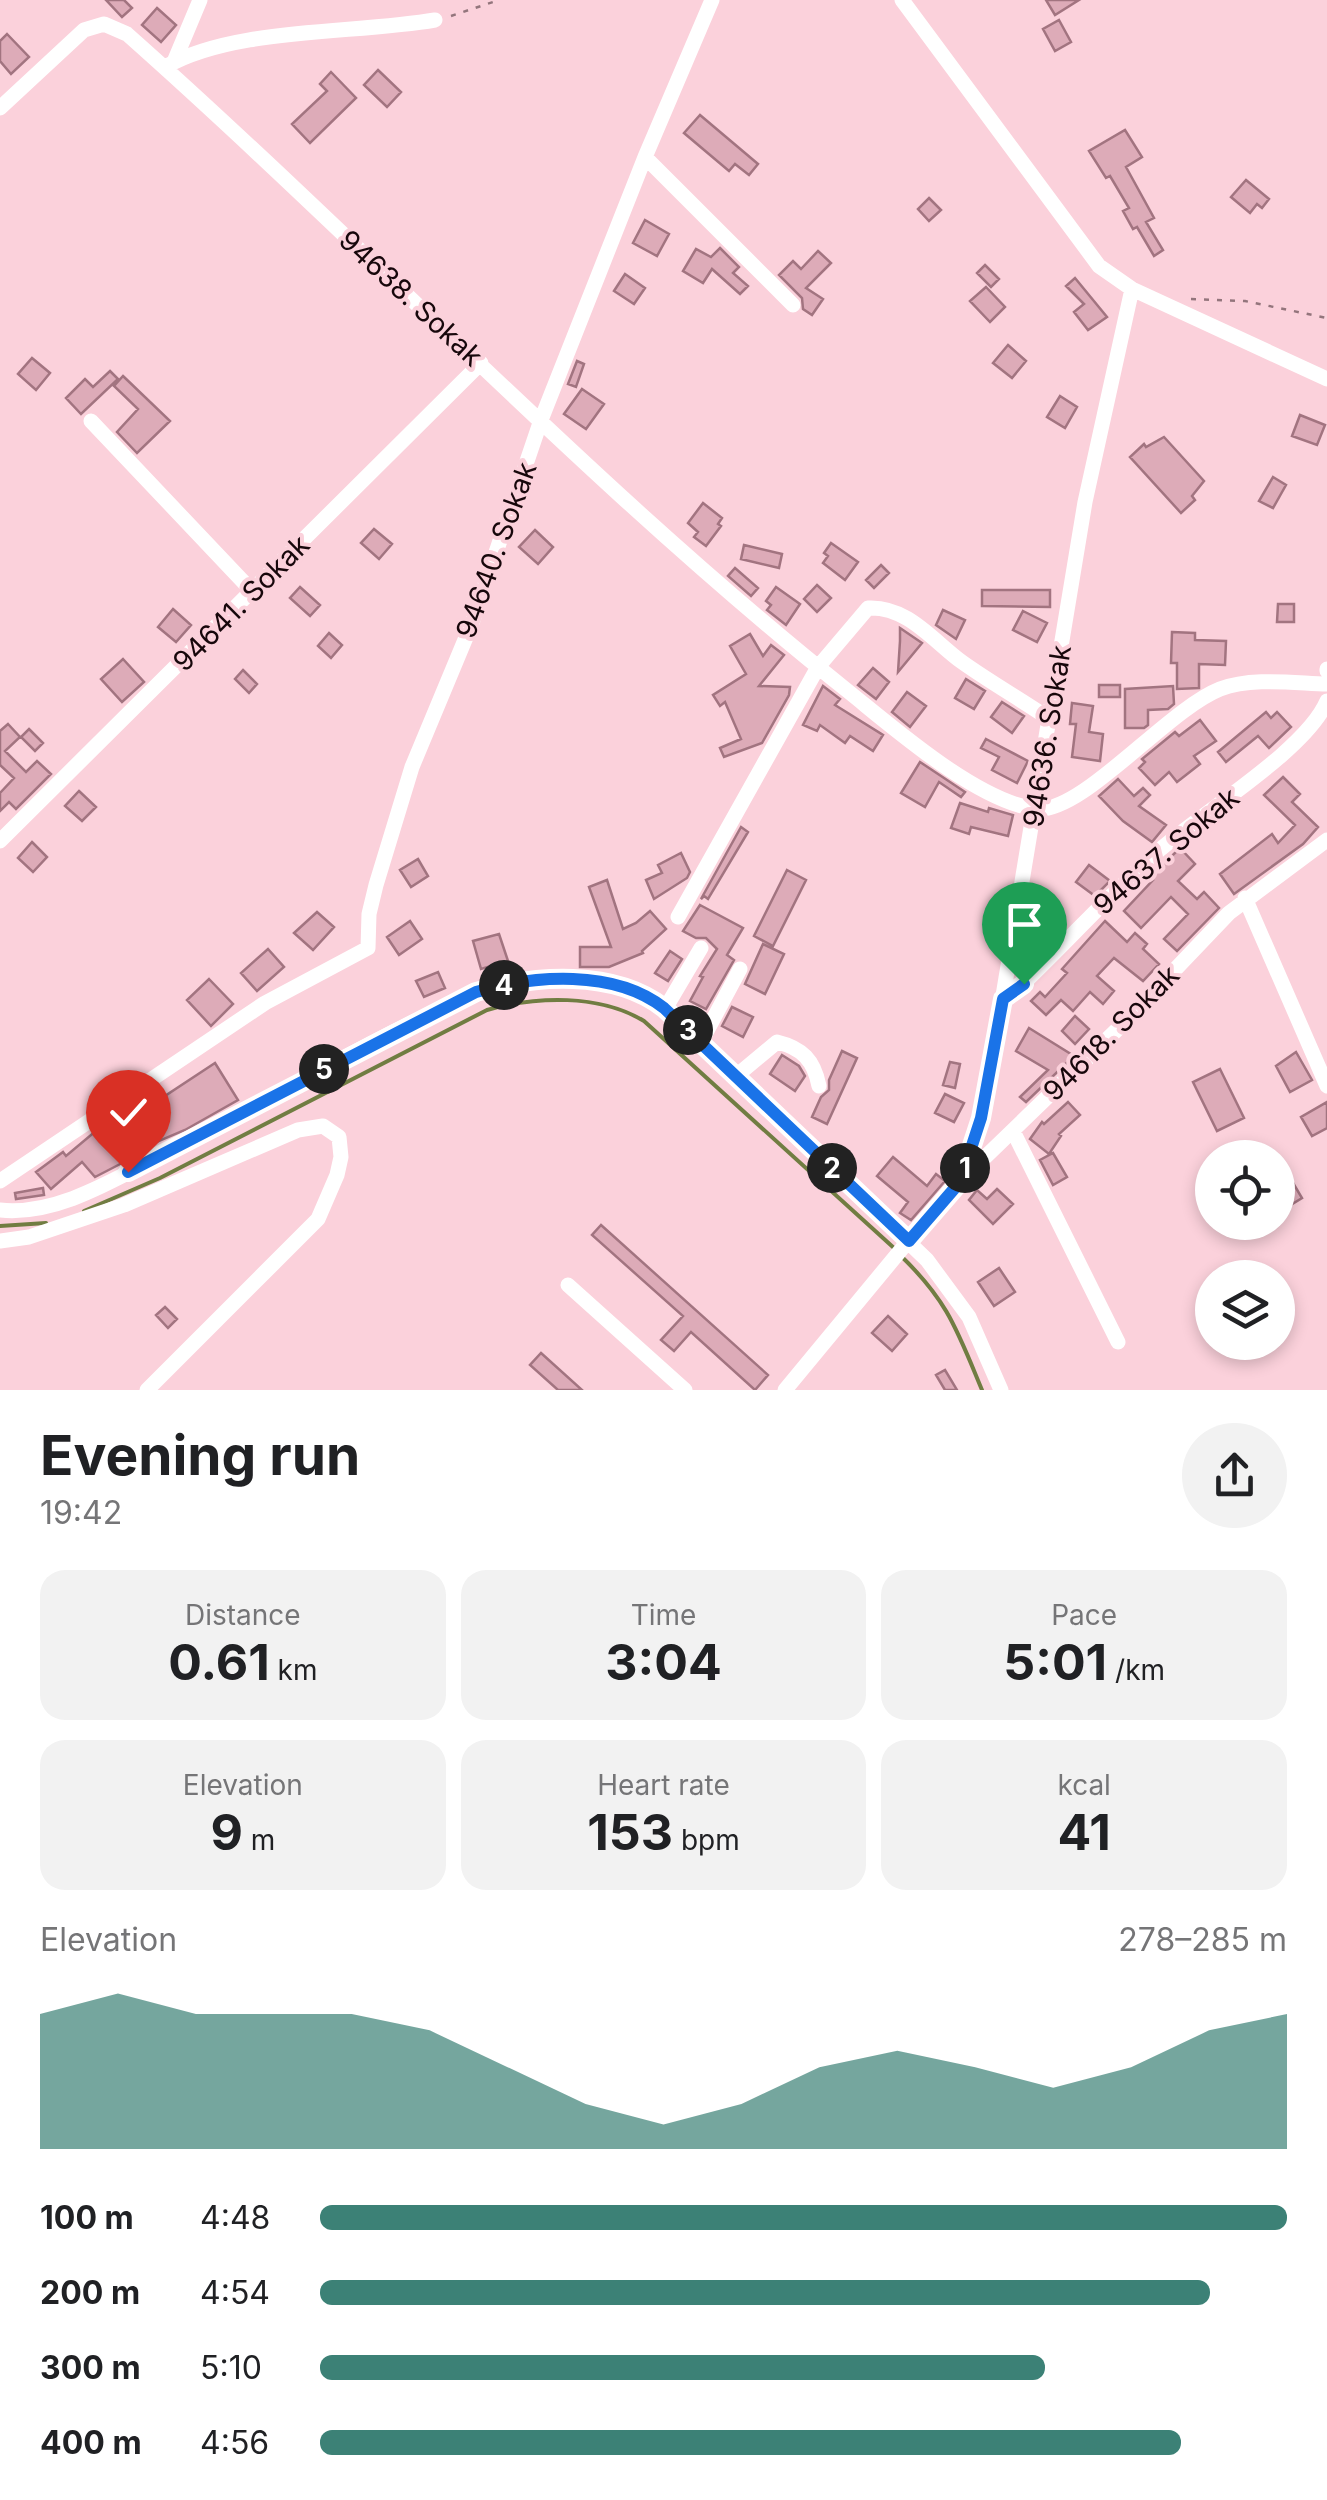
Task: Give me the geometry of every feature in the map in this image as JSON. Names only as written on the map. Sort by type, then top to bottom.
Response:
[{"type":"street","points":[[169,64],[200,0]]},
{"type":"street","name":"94640. Sokak","points":[[0,1181],[266,1002],[368,948],[369,914],[385,846],[412,767],[478,607],[542,420],[645,157],[712,0]]},
{"type":"street","points":[[902,0],[1086,250],[1113,278],[1327,379]]},
{"type":"street","points":[[169,64],[191,54],[234,44],[434,20]]},
{"type":"street","name":"94638. Sokak","points":[[0,108],[84,30],[104,24],[117,28],[169,64],[697,566],[818,668],[947,767],[988,792],[1036,809]]},
{"type":"street","points":[[645,157],[793,304]]},
{"type":"street","name":"94636. Sokak","points":[[960,1182],[981,1118],[1085,502],[1132,289]]},
{"type":"street","name":"94641. Sokak","points":[[0,841],[481,363]]},
{"type":"street","points":[[91,421],[253,592]]},
{"type":"street","points":[[678,916],[818,668],[868,608],[882,609],[918,625],[962,662],[1048,718]]},
{"type":"street","points":[[1036,809],[1070,802],[1170,720],[1219,690],[1252,683],[1327,684]]},
{"type":"street","name":"94637. Sokak","points":[[1003,999],[1024,984],[1177,834],[1288,748],[1318,718],[1327,701]]},
{"type":"street","name":"94618. Sokak","points":[[785,1390],[960,1182],[1127,1020],[1244,898],[1327,840]]},
{"type":"street","points":[[1244,898],[1327,1086]]},
{"type":"street","points":[[664,1008],[701,948]]},
{"type":"street","points":[[701,1042],[740,968]]},
{"type":"street","points":[[0,1210],[62,1202],[128,1172],[476,992],[526,982],[610,984],[643,994],[664,1008],[736,1076],[902,1249],[956,1295],[1001,1390]]},
{"type":"street","points":[[736,1076],[777,1042],[798,1047],[810,1062],[819,1086]]},
{"type":"street","points":[[0,1241],[29,1237],[124,1205],[298,1130],[323,1126],[333,1130],[339,1137],[342,1157],[318,1220],[147,1390]]},
{"type":"street","points":[[1013,1130],[1118,1342]]},
{"type":"street","points":[[568,1285],[685,1390]]},
{"type":"path","points":[[434,20],[499,0]]},
{"type":"path","points":[[1192,298],[1245,300],[1327,318]]},
{"type":"building","points":[[106,0],[124,0],[132,8],[122,17]]},
{"type":"building","points":[[1046,0],[1079,0],[1055,15]]},
{"type":"building","points":[[157,8],[176,25],[161,42],[142,25]]},
{"type":"building","points":[[1059,20],[1071,42],[1055,51],[1043,29]]},
{"type":"building","points":[[7,34],[29,57],[11,74],[0,61],[0,41]]},
{"type":"building","points":[[378,70],[401,92],[387,107],[364,85]]},
{"type":"building","points":[[331,72],[356,98],[310,143],[292,124],[327,91],[320,84]]},
{"type":"building","points":[[700,115],[758,164],[749,175],[735,164],[729,171],[684,133]]},
{"type":"building","points":[[1125,130],[1142,157],[1126,167],[1154,218],[1146,222],[1163,250],[1154,256],[1123,211],[1129,208],[1110,176],[1106,178],[1089,151]]},
{"type":"building","points":[[1246,180],[1269,199],[1262,208],[1257,204],[1250,213],[1231,197]]},
{"type":"building","points":[[929,198],[941,210],[929,221],[918,209]]},
{"type":"building","points":[[645,220],[669,234],[657,256],[633,243]]},
{"type":"building","points":[[720,248],[739,267],[733,273],[748,286],[740,294],[712,269],[703,283],[683,271],[696,249],[711,257]]},
{"type":"building","points":[[818,251],[831,263],[806,288],[823,299],[812,315],[803,309],[802,298],[779,275],[793,261],[801,269]]},
{"type":"building","points":[[985,265],[999,279],[991,287],[977,273]]},
{"type":"building","points":[[625,274],[645,288],[634,304],[614,291]]},
{"type":"building","points":[[1075,278],[1107,317],[1088,330],[1074,312],[1084,304],[1066,286]]},
{"type":"building","points":[[986,287],[1005,307],[990,322],[970,301]]},
{"type":"building","points":[[1008,345],[1026,361],[1012,378],[993,363]]},
{"type":"building","points":[[32,358],[50,373],[36,390],[18,374]]},
{"type":"building","points":[[577,361],[584,364],[576,387],[568,384]]},
{"type":"building","points":[[110,371],[118,379],[81,414],[66,398],[85,379],[93,387]]},
{"type":"building","points":[[123,376],[170,421],[137,453],[117,432],[138,409],[114,386]]},
{"type":"building","points":[[582,389],[604,404],[586,429],[564,414]]},
{"type":"building","points":[[1060,396],[1077,407],[1065,428],[1047,417]]},
{"type":"building","points":[[1300,415],[1325,425],[1317,445],[1292,436]]},
{"type":"building","points":[[1164,437],[1204,481],[1192,496],[1195,500],[1181,513],[1130,457],[1144,444],[1146,447]]},
{"type":"building","points":[[1273,477],[1286,485],[1273,508],[1259,501]]},
{"type":"building","points":[[703,503],[722,518],[718,524],[721,526],[706,546],[694,537],[698,532],[688,523]]},
{"type":"building","points":[[374,529],[392,544],[379,559],[361,543]]},
{"type":"building","points":[[535,530],[553,547],[538,564],[519,547]]},
{"type":"building","points":[[831,543],[858,562],[845,580],[823,563]]},
{"type":"building","points":[[744,545],[782,554],[779,568],[741,559]]},
{"type":"building","points":[[881,565],[889,573],[874,588],[866,580]]},
{"type":"building","points":[[735,568],[758,588],[751,596],[728,576]]},
{"type":"building","points":[[817,585],[831,598],[817,612],[804,599]]},
{"type":"building","points":[[300,587],[320,605],[310,616],[290,598]]},
{"type":"building","points":[[776,587],[800,604],[786,625],[767,610],[771,605],[766,601]]},
{"type":"building","points":[[982,590],[1050,590],[1050,607],[982,606]]},
{"type":"building","points":[[1278,604],[1294,604],[1294,622],[1277,622]]},
{"type":"building","points":[[173,609],[191,625],[176,642],[158,627]]},
{"type":"building","points":[[943,610],[965,620],[956,639],[936,625]]},
{"type":"building","points":[[1023,611],[1047,623],[1037,642],[1013,630]]},
{"type":"building","points":[[900,628],[922,643],[898,672],[900,641]]},
{"type":"building","points":[[1172,632],[1195,633],[1195,640],[1226,641],[1225,665],[1199,664],[1199,688],[1177,689],[1177,663],[1171,663]]},
{"type":"building","points":[[329,633],[342,645],[331,658],[318,646]]},
{"type":"building","points":[[750,634],[763,656],[771,645],[784,655],[759,686],[790,687],[789,695],[762,743],[724,757],[720,748],[741,739],[725,702],[720,706],[713,695],[746,674],[730,646]]},
{"type":"building","points":[[123,659],[144,682],[122,702],[101,679]]},
{"type":"building","points":[[873,668],[889,682],[876,699],[858,685]]},
{"type":"building","points":[[243,670],[257,684],[249,693],[235,679]]},
{"type":"building","points":[[966,679],[985,691],[974,709],[955,698]]},
{"type":"building","points":[[1099,685],[1120,685],[1120,697],[1099,697]]},
{"type":"building","points":[[823,686],[840,699],[835,705],[883,735],[873,751],[850,736],[845,743],[820,725],[817,731],[803,725]]},
{"type":"building","points":[[1173,686],[1174,704],[1168,709],[1148,710],[1148,725],[1144,728],[1125,728],[1125,689]]},
{"type":"building","points":[[907,692],[926,706],[910,727],[892,712]]},
{"type":"building","points":[[1002,702],[1024,716],[1012,733],[991,717]]},
{"type":"building","points":[[1072,703],[1093,706],[1089,732],[1103,734],[1100,761],[1072,757],[1076,724],[1070,724]]},
{"type":"building","points":[[1266,712],[1271,718],[1277,712],[1291,727],[1269,748],[1258,736],[1226,762],[1218,752]]},
{"type":"building","points":[[1200,720],[1216,741],[1194,756],[1200,764],[1177,782],[1169,772],[1155,785],[1139,768],[1145,762],[1142,759],[1175,732],[1179,736]]},
{"type":"building","points":[[8,724],[20,737],[5,751],[26,772],[37,761],[51,774],[16,809],[9,802],[0,811],[0,793],[14,778],[0,765],[0,731]]},
{"type":"building","points":[[29,729],[43,743],[35,751],[21,737]]},
{"type":"building","points":[[986,739],[1028,761],[1017,783],[992,770],[999,757],[981,748]]},
{"type":"building","points":[[920,762],[965,792],[961,797],[939,782],[925,807],[901,793]]},
{"type":"building","points":[[1283,777],[1300,794],[1292,802],[1318,827],[1303,844],[1234,894],[1220,874],[1272,834],[1278,843],[1295,825],[1264,795]]},
{"type":"building","points":[[1118,779],[1134,796],[1143,788],[1150,795],[1139,806],[1166,825],[1152,842],[1123,821],[1099,796]]},
{"type":"building","points":[[79,791],[96,807],[82,821],[65,806]]},
{"type":"building","points":[[960,803],[1013,815],[1008,836],[971,827],[969,834],[951,828]]},
{"type":"building","points":[[741,827],[748,832],[708,899],[701,899]]},
{"type":"building","points":[[32,842],[47,857],[33,872],[18,858]]},
{"type":"building","points":[[1180,848],[1195,864],[1178,881],[1197,899],[1204,892],[1219,908],[1177,951],[1164,939],[1188,914],[1171,897],[1141,928],[1124,911],[1153,880],[1150,877]]},
{"type":"building","points":[[681,853],[690,872],[687,878],[654,899],[646,880],[662,873],[658,865]]},
{"type":"building","points":[[418,859],[428,876],[411,887],[400,870]]},
{"type":"building","points":[[1089,865],[1110,881],[1095,896],[1076,882]]},
{"type":"building","points":[[787,870],[806,880],[773,946],[754,936]]},
{"type":"building","points":[[607,880],[623,929],[650,911],[666,929],[643,953],[609,967],[580,967],[580,947],[611,947],[589,887]]},
{"type":"building","points":[[700,905],[743,928],[727,955],[734,960],[706,1009],[690,1001],[717,949],[706,938],[683,931]]},
{"type":"building","points":[[317,912],[334,927],[313,950],[294,933]]},
{"type":"building","points":[[410,921],[422,939],[399,955],[387,937]]},
{"type":"building","points":[[1105,921],[1127,942],[1135,933],[1147,944],[1143,949],[1159,964],[1143,981],[1114,958],[1097,976],[1114,991],[1103,1004],[1090,992],[1073,1011],[1061,1000],[1046,1015],[1031,1001],[1040,992],[1045,997],[1067,973],[1062,969]]},
{"type":"building","points":[[499,934],[508,961],[481,969],[473,941]]},
{"type":"building","points":[[763,944],[784,954],[765,994],[745,984]]},
{"type":"building","points":[[268,949],[284,967],[257,991],[241,973]]},
{"type":"building","points":[[670,951],[682,959],[668,981],[655,973]]},
{"type":"building","points":[[438,972],[445,988],[424,997],[416,981]]},
{"type":"building","points":[[209,979],[233,1004],[211,1026],[187,1000]]},
{"type":"building","points":[[732,1007],[753,1017],[743,1037],[722,1026]]},
{"type":"building","points":[[1075,1016],[1089,1029],[1075,1044],[1062,1031]]},
{"type":"building","points":[[1029,1028],[1074,1056],[1026,1102],[1020,1097],[1048,1070],[1016,1051]]},
{"type":"building","points":[[842,1051],[857,1058],[827,1124],[812,1117],[821,1097],[829,1090],[829,1080]]},
{"type":"building","points":[[1296,1052],[1312,1080],[1290,1092],[1276,1066]]},
{"type":"building","points":[[782,1055],[799,1066],[805,1076],[795,1091],[770,1074]]},
{"type":"building","points":[[950,1062],[960,1064],[955,1088],[943,1085]]},
{"type":"building","points":[[215,1063],[238,1100],[185,1130],[138,1150],[125,1125],[166,1105],[162,1098]]},
{"type":"building","points":[[1220,1069],[1244,1118],[1217,1131],[1193,1082]]},
{"type":"building","points":[[945,1094],[964,1103],[954,1122],[935,1113]]},
{"type":"building","points":[[1068,1102],[1080,1115],[1059,1134],[1049,1154],[1030,1139],[1042,1122]]},
{"type":"building","points":[[1327,1102],[1327,1128],[1312,1136],[1301,1117]]},
{"type":"building","points":[[97,1130],[126,1161],[95,1177],[82,1162],[51,1189],[36,1172],[63,1152],[66,1156]]},
{"type":"building","points":[[1053,1153],[1067,1177],[1053,1185],[1040,1160]]},
{"type":"building","points":[[893,1157],[927,1186],[936,1174],[945,1181],[911,1220],[900,1213],[908,1202],[877,1176]]},
{"type":"building","points":[[43,1188],[44,1195],[16,1199],[15,1193]]},
{"type":"building","points":[[997,1189],[1013,1204],[993,1224],[969,1200],[977,1190],[987,1199]]},
{"type":"building","points":[[601,1225],[768,1375],[755,1390],[691,1332],[674,1351],[661,1340],[683,1316],[592,1235]]},
{"type":"building","points":[[999,1268],[1015,1292],[994,1306],[978,1282]]},
{"type":"building","points":[[165,1307],[177,1319],[168,1328],[156,1315]]},
{"type":"building","points":[[888,1316],[907,1334],[892,1351],[872,1333]]},
{"type":"building","points":[[541,1353],[582,1390],[558,1390],[530,1365]]},
{"type":"building","points":[[945,1370],[957,1390],[945,1390],[936,1375]]},
{"type":"waterway","points":[[84,1211],[160,1178],[487,1010],[526,1002],[567,1000],[608,1006],[644,1021],[894,1248]]},
{"type":"waterway","points":[[0,1226],[46,1223]]},
{"type":"waterway","points":[[900,1255],[940,1302],[982,1390]]},
{"type":"route","points":[[128,1172],[476,992],[559,980],[610,984],[643,994],[664,1008],[909,1241],[960,1182],[981,1118],[1003,999],[1024,984]]}]
